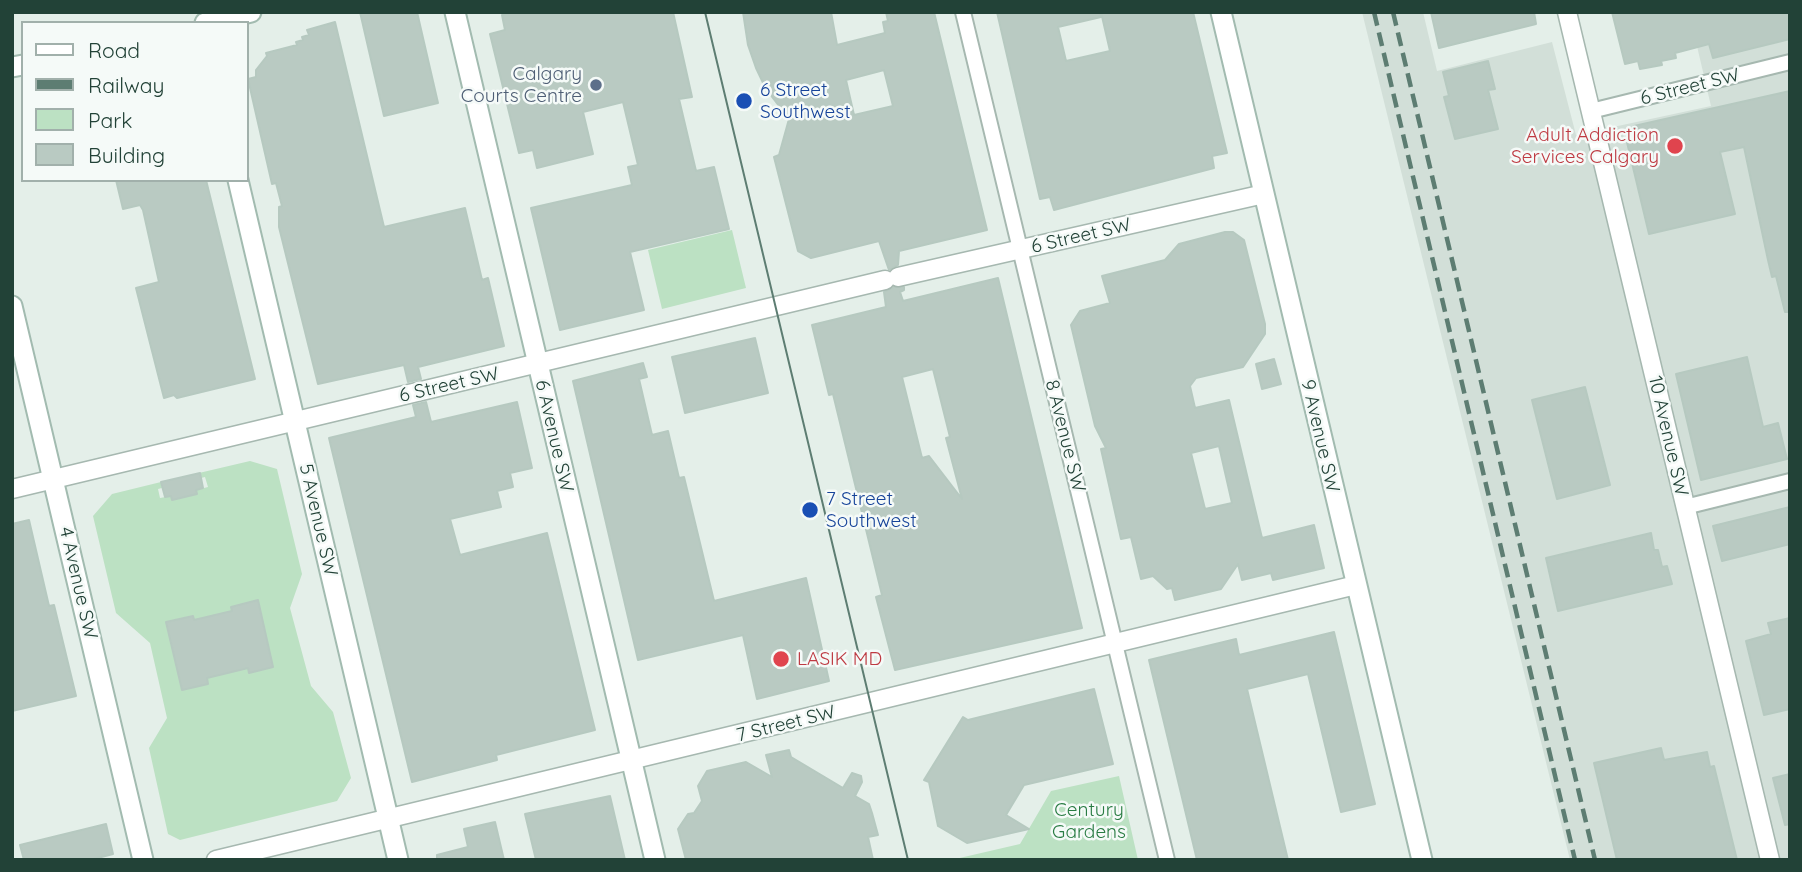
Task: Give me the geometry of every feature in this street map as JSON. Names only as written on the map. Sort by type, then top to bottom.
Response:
[{"type":"main road","points":[[212,21],[251,12]]},
{"type":"main road","name":"6 Avenue SW","points":[[455,12],[655,860]]},
{"type":"main road","name":"9 Avenue SW","points":[[1221,12],[1422,860]]},
{"type":"main road","name":"5 Avenue SW","points":[[238,182],[398,860]]},
{"type":"main road","name":"4 Avenue SW","points":[[12,306],[143,860]]},
{"type":"street","name":"8 Avenue SW","points":[[963,12],[1167,860]]},
{"type":"street","name":"10 Avenue SW","points":[[1567,12],[1770,860]]},
{"type":"street","name":"6 Street SW","points":[[1591,111],[1790,62]]},
{"type":"street","name":"6 Street SW","points":[[12,489],[892,279],[1264,194]]},
{"type":"street","points":[[1685,507],[1790,481]]},
{"type":"street","name":"7 Street SW","points":[[216,860],[389,821],[1356,585]]},
{"type":"shaded area","points":[[1362,12],[1423,12],[1437,71],[1552,42],[1576,135],[1711,106],[1689,12],[1790,12],[1790,860],[1570,860]]},
{"type":"green space","points":[[732,230],[746,288],[662,309],[648,250]]},
{"type":"green space","points":[[250,461],[277,469],[302,574],[290,608],[311,686],[333,712],[351,778],[337,801],[180,840],[168,834],[149,748],[167,718],[150,643],[116,613],[93,516],[112,494],[161,482],[162,488],[158,489],[160,498],[171,496],[172,500],[197,494],[196,490],[208,487],[205,477],[201,478],[199,473]]},
{"type":"green space","name":"Century Gardens","points":[[1119,776],[1138,860],[951,860],[1020,844],[1051,791]]},
{"type":"building","points":[[360,12],[417,12],[438,103],[384,116]]},
{"type":"building","points":[[514,12],[673,12],[692,97],[679,99],[696,171],[714,167],[729,229],[630,252],[644,310],[560,330],[531,208],[632,185],[628,167],[638,165],[623,102],[583,112],[593,154],[537,168],[533,150],[519,153],[490,34],[505,30],[502,15]]},
{"type":"building","points":[[743,12],[831,12],[837,45],[885,33],[883,22],[888,21],[886,12],[934,12],[987,230],[899,251],[898,265],[889,270],[879,241],[811,258],[798,251],[774,157],[779,155],[789,119],[766,89],[748,45]],"holes":[[[884,70],[893,106],[854,115],[846,80]]]},
{"type":"building","points":[[997,12],[1100,12],[1101,17],[1058,27],[1066,61],[1110,51],[1101,12],[1193,12],[1227,153],[1212,156],[1214,168],[1054,210],[1050,197],[1040,199]]},
{"type":"building","points":[[1431,12],[1534,12],[1536,24],[1439,48]]},
{"type":"building","points":[[1612,12],[1790,12],[1790,39],[1713,58],[1709,44],[1675,53],[1676,58],[1661,61],[1662,65],[1640,69],[1638,61],[1625,64]]},
{"type":"building","points":[[335,22],[384,227],[465,208],[482,280],[488,278],[504,346],[418,367],[421,379],[408,382],[404,365],[318,384],[279,227],[279,207],[282,206],[276,183],[272,184],[248,79],[256,77],[256,70],[267,56],[266,53],[297,45],[296,42],[303,40],[302,37],[309,35],[307,30]]},
{"type":"building","points":[[1488,61],[1495,89],[1488,90],[1498,129],[1455,139],[1444,97],[1449,96],[1443,72]]},
{"type":"building","points":[[1790,91],[1790,312],[1785,312],[1776,276],[1772,277],[1744,147],[1720,152],[1735,214],[1649,234],[1626,138],[1634,126]]},
{"type":"building","points":[[116,182],[206,182],[255,379],[177,398],[174,395],[164,398],[136,288],[159,282],[143,210],[140,205],[123,209]]},
{"type":"building","points":[[1225,232],[1233,232],[1244,240],[1265,324],[1265,334],[1243,367],[1196,378],[1190,386],[1195,408],[1229,400],[1262,538],[1314,525],[1324,568],[1273,580],[1271,573],[1242,580],[1238,564],[1221,589],[1175,600],[1172,588],[1167,589],[1153,576],[1141,579],[1131,537],[1121,539],[1101,449],[1106,448],[1095,426],[1071,325],[1080,311],[1110,303],[1102,276],[1165,260],[1179,244]],"holes":[[[1219,446],[1232,503],[1205,509],[1191,453]]]},
{"type":"building","points":[[998,278],[1082,628],[895,670],[876,597],[882,595],[833,394],[829,395],[812,325],[886,307],[884,292],[894,287],[904,287],[900,292],[903,301]],"holes":[[[933,369],[950,437],[946,438],[962,499],[929,456],[922,458],[902,377]]]},
{"type":"building","points":[[755,338],[768,393],[685,413],[672,357]]},
{"type":"building","points":[[1747,357],[1763,427],[1778,423],[1787,459],[1701,480],[1676,374]]},
{"type":"building","points":[[1274,359],[1281,384],[1262,389],[1256,364]]},
{"type":"building","points":[[643,363],[647,377],[639,379],[652,435],[668,431],[679,478],[684,477],[714,601],[806,578],[829,681],[757,699],[743,635],[638,660],[573,381]]},
{"type":"building","points":[[1585,387],[1610,485],[1557,499],[1532,400]]},
{"type":"building","points":[[426,402],[431,422],[517,402],[532,468],[510,473],[513,487],[497,491],[501,507],[450,519],[460,555],[547,533],[595,730],[496,755],[497,760],[412,782],[329,438],[416,417],[413,405]]},
{"type":"building","points":[[200,473],[203,488],[196,490],[197,494],[172,500],[171,496],[165,497],[161,482]]},
{"type":"building","points":[[1790,507],[1790,544],[1722,561],[1713,526]]},
{"type":"building","points":[[29,520],[49,606],[54,605],[76,696],[12,711],[12,524]]},
{"type":"building","points":[[1651,533],[1654,550],[1658,550],[1662,567],[1667,566],[1672,584],[1558,611],[1546,558]]},
{"type":"building","points":[[258,600],[273,667],[249,673],[248,668],[207,678],[208,684],[182,690],[166,622],[193,616],[194,620],[232,611],[231,607]]},
{"type":"building","points":[[1790,618],[1790,709],[1764,715],[1746,641],[1771,634],[1768,623]]},
{"type":"building","points":[[1334,632],[1375,804],[1341,812],[1308,674],[1247,689],[1288,860],[1197,860],[1149,660],[1236,639],[1239,655]]},
{"type":"building","points":[[1094,689],[1113,764],[1024,785],[1006,815],[1029,829],[967,843],[938,826],[929,782],[924,780],[963,717],[968,720]]},
{"type":"building","points":[[1661,748],[1664,760],[1707,752],[1710,767],[1714,766],[1737,860],[1617,860],[1594,763]]},
{"type":"building","points":[[789,750],[791,757],[843,788],[852,773],[861,776],[862,782],[855,796],[869,804],[872,813],[878,835],[868,837],[873,860],[686,860],[678,829],[688,814],[694,813],[702,801],[698,786],[707,771],[746,762],[772,777],[766,755]]},
{"type":"building","points":[[1790,774],[1790,824],[1785,825],[1773,778]]},
{"type":"building","points":[[610,796],[625,860],[536,860],[525,814]]},
{"type":"building","points":[[495,822],[504,860],[437,860],[437,855],[468,847],[464,829]]},
{"type":"building","points":[[106,824],[113,854],[90,860],[24,860],[20,845]]},
{"type":"tram line","points":[[705,12],[908,860]]},
{"type":"railway","points":[[1374,12],[1575,860]]},
{"type":"railway","points":[[1393,12],[1595,860]]},
{"type":"place","name":"Calgary Courts Centre","points":[[596,85]]},
{"type":"place","name":"6 Street Southwest","points":[[744,101]]},
{"type":"place","name":"Adult Addiction Services Calgary","points":[[1675,146]]},
{"type":"place","name":"7 Street Southwest","points":[[810,510]]},
{"type":"place","name":"LASIK MD","points":[[781,659]]}]
